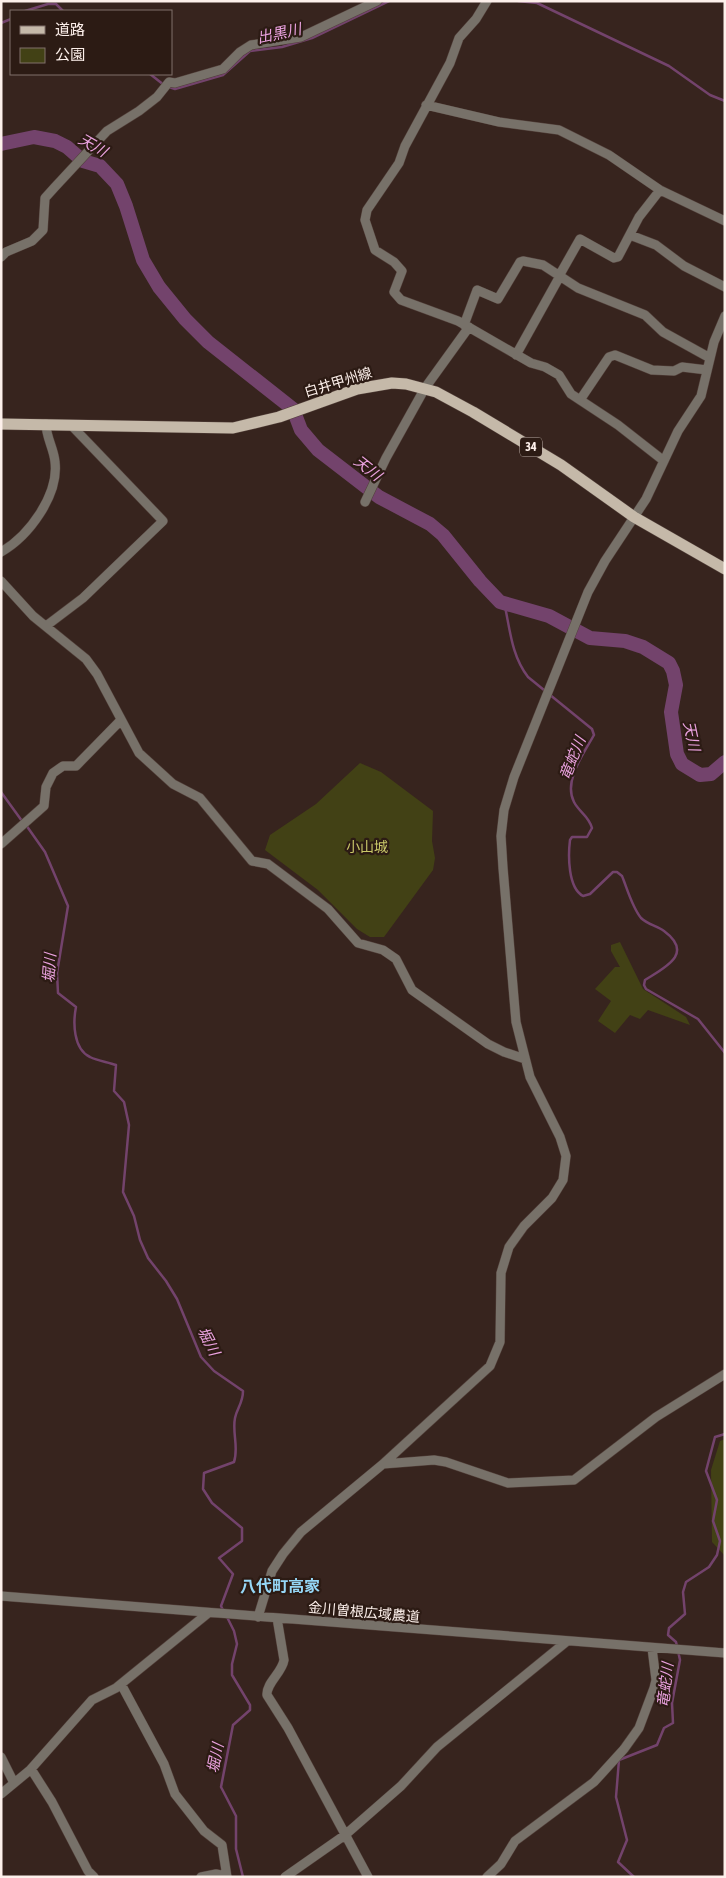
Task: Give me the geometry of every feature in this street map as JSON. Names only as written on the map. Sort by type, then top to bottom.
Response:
[{"type":"main road","name":"白井甲州線","points":[[1,424],[217,428],[250,425],[279,417],[357,388],[376,384],[392,383],[425,388],[473,412],[561,465],[634,517],[725,569]]},
{"type":"street","points":[[1,257],[6,252],[32,241],[43,230],[45,198],[108,131],[139,112],[166,86],[223,69],[240,52],[252,45],[301,36],[377,1]]},
{"type":"street","points":[[486,1],[476,20],[459,38],[450,62],[405,146],[399,163],[367,210],[365,220],[374,250],[394,262],[402,271],[394,292],[401,300],[466,326],[516,354],[560,375],[572,394],[618,425],[664,461]]},
{"type":"street","points":[[426,105],[499,122],[553,127],[609,155],[660,190],[725,221]]},
{"type":"street","points":[[516,354],[580,239],[614,258],[618,257],[639,217],[660,190]]},
{"type":"street","points":[[630,234],[656,245],[690,270],[725,287]]},
{"type":"street","points":[[365,502],[386,458],[425,388],[466,326],[477,290],[498,299],[523,261],[543,265],[578,288],[645,315],[663,332],[710,358]]},
{"type":"street","points":[[258,1617],[272,1571],[282,1554],[301,1532],[383,1464],[490,1366],[500,1342],[501,1273],[509,1247],[524,1226],[552,1198],[563,1180],[566,1156],[560,1137],[530,1077],[516,1022],[501,836],[508,794],[578,618],[606,561],[646,498],[678,431],[701,396],[710,358],[721,332],[725,316]]},
{"type":"street","points":[[580,400],[609,357],[616,355],[652,370],[674,371],[682,367],[707,370]]},
{"type":"street","points":[[1,552],[12,546],[38,519],[54,476],[55,462],[46,424]]},
{"type":"street","points":[[46,626],[83,598],[163,521],[71,425]]},
{"type":"street","points":[[1,581],[33,616],[86,659],[98,674],[139,753],[172,784],[200,798],[252,861],[268,864],[328,909],[358,943],[383,950],[396,959],[412,990],[488,1044],[525,1059]]},
{"type":"street","points":[[1,844],[44,806],[46,787],[53,773],[63,766],[76,766],[121,720]]},
{"type":"street","points":[[383,1464],[434,1460],[508,1483],[574,1480],[649,1422],[725,1374]]},
{"type":"street","name":"金川曽根広域農道","points":[[1,1596],[219,1615],[725,1653]]},
{"type":"street","points":[[1,1794],[31,1769],[92,1700],[121,1684],[207,1614]]},
{"type":"street","points":[[277,1618],[284,1660],[283,1666],[267,1690],[267,1695],[288,1728],[368,1877]]},
{"type":"street","points":[[285,1877],[345,1835],[401,1786],[437,1747],[566,1642]]},
{"type":"street","points":[[487,1877],[501,1864],[515,1841],[594,1782],[624,1749],[639,1728],[654,1688],[656,1680],[652,1648]]},
{"type":"street","points":[[121,1684],[164,1764],[175,1794],[204,1832],[222,1845],[227,1876],[216,1874],[201,1877]]},
{"type":"street","points":[[1,1757],[14,1783]]},
{"type":"street","points":[[31,1769],[52,1802],[88,1871],[94,1877]]},
{"type":"green space","name":"小山城","points":[[360,763],[381,772],[433,811],[432,841],[435,858],[433,870],[384,937],[370,937],[357,929],[318,890],[265,850],[270,835],[316,804]]},
{"type":"green space","points":[[620,942],[643,989],[686,1017],[690,1025],[648,1010],[640,1019],[630,1015],[615,1033],[598,1021],[611,1001],[595,989],[615,967],[620,967],[611,951],[611,945]]},
{"type":"green space","points":[[725,1439],[725,1556],[712,1542],[711,1470],[720,1441]]},
{"type":"waterway","name":"出黒川","points":[[169,87],[175,89],[223,75],[250,51],[282,47],[312,38],[389,1]]},
{"type":"waterway","name":"出黒川","points":[[518,1],[537,3],[669,66],[710,95],[725,101]]},
{"type":"waterway","name":"出黒川","points":[[28,10],[48,4],[56,4],[62,10]]},
{"type":"waterway","name":"出黒川","points":[[1,23],[10,19]]},
{"type":"waterway","name":"出黒川","points":[[151,75],[164,85]]},
{"type":"waterway","name":"天川","points":[[1,144],[34,137],[55,141],[67,147],[83,161],[100,166],[117,184],[143,260],[159,287],[185,319],[208,342],[293,409],[301,430],[318,450],[379,497],[430,524],[443,535],[480,581],[500,602],[549,616],[590,638],[625,641],[643,647],[669,663],[676,685],[671,712],[677,754],[682,764],[700,775],[711,774],[725,762]]},
{"type":"waterway","name":"竜蛇川","points":[[504,602],[515,650],[522,669],[528,677],[592,729],[594,735],[576,767],[571,785],[571,794],[574,802],[589,820],[592,828],[587,837],[572,837],[570,840],[569,863],[574,886],[583,896],[590,894],[613,872],[617,872],[622,876],[632,903],[641,918],[664,931],[673,939],[677,947],[677,953],[673,960],[645,980],[644,985],[646,989],[698,1019],[725,1053]]},
{"type":"waterway","name":"堀川","points":[[1,792],[22,821]]},
{"type":"waterway","name":"堀川","points":[[26,825],[45,852],[68,906],[57,973],[58,993],[76,1007],[75,1027],[77,1042],[84,1053],[90,1057],[116,1065],[114,1091],[124,1102],[129,1125],[123,1192],[134,1216],[140,1240],[148,1258],[177,1299],[201,1357],[214,1371],[243,1391],[235,1418],[236,1451],[234,1462],[204,1473],[203,1489],[212,1503],[242,1528],[242,1541],[219,1558],[233,1574],[221,1606],[223,1610]]},
{"type":"waterway","name":"竜蛇川","points":[[677,1646],[676,1642],[668,1635],[669,1628],[685,1614],[683,1592],[686,1582],[709,1567],[717,1555],[720,1541],[713,1521],[717,1500],[706,1471],[715,1437],[725,1434]]},
{"type":"waterway","name":"堀川","points":[[226,1615],[234,1631],[237,1644],[232,1664],[232,1675],[250,1705],[250,1710],[233,1725],[221,1787],[236,1816],[236,1849],[243,1877]]},
{"type":"waterway","name":"竜蛇川","points":[[634,1877],[618,1862],[627,1840],[616,1797],[619,1760],[657,1745],[664,1728],[673,1723],[672,1703],[680,1660],[678,1651]]},
{"type":"district","name":"八代町高家","points":[[280,1586]]}]
